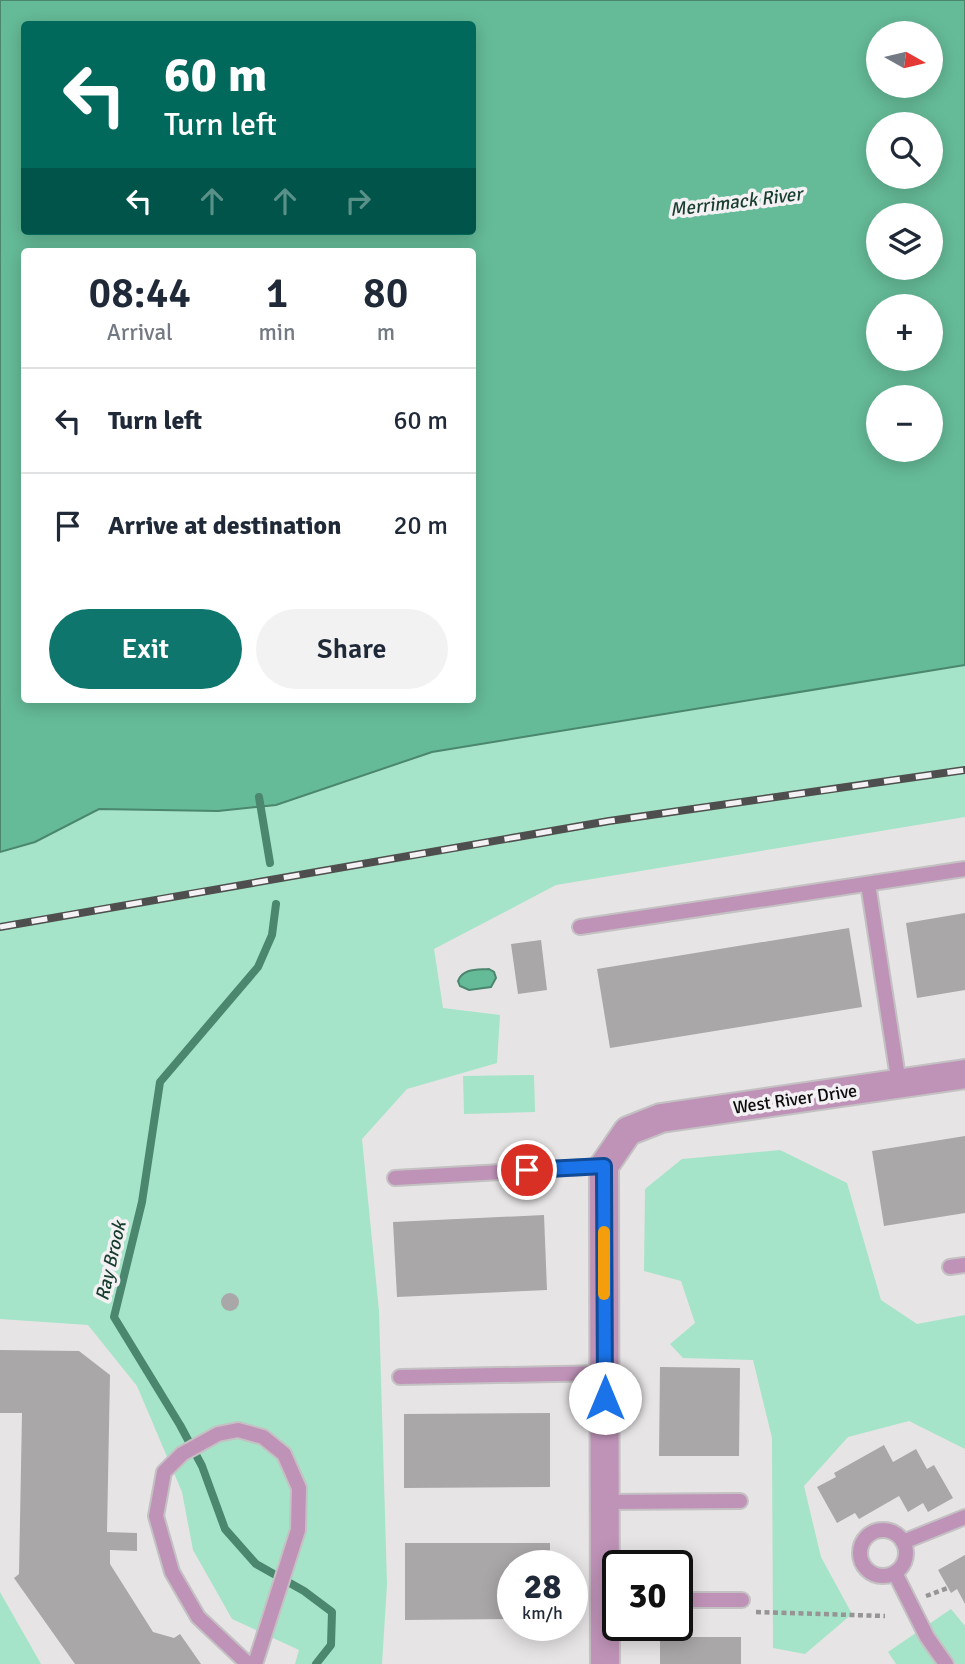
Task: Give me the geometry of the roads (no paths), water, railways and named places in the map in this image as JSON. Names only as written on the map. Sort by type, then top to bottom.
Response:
[{"type":"street","name":"West River Drive","points":[[604,1166],[628,1131],[661,1118],[965,1074]]},
{"type":"street","points":[[604,1166],[604,1502],[608,1550]]},
{"type":"street","points":[[605,1664],[608,1641]]},
{"type":"lane","points":[[580,927],[965,869]]},
{"type":"lane","points":[[868,884],[899,1084]]},
{"type":"lane","points":[[395,1178],[604,1166]]},
{"type":"lane","points":[[400,1377],[605,1373]]},
{"type":"lane","points":[[248,1664],[198,1617],[172,1572],[156,1516],[164,1472],[182,1454],[218,1434],[238,1430],[264,1437],[284,1454],[299,1488],[298,1530],[255,1664]]},
{"type":"lane","points":[[604,1502],[740,1501]]},
{"type":"lane","points":[[903,1542],[965,1517]]},
{"type":"lane","points":[[884,1529],[897,1534],[903,1542],[905,1561],[895,1573],[879,1576],[865,1569],[859,1553],[860,1545],[870,1533],[884,1529]]},
{"type":"lane","points":[[895,1573],[927,1637],[946,1664]]},
{"type":"lane","points":[[693,1600],[742,1600]]},
{"type":"water","name":"Merrimack River","points":[[0,0],[965,0],[965,665],[432,752],[276,805],[218,811],[99,809],[35,842],[0,852]]},
{"type":"water","points":[[489,969],[494,972],[496,978],[491,987],[469,990],[460,986],[458,981],[463,974],[471,970]]},
{"type":"waterway","name":"Ray Brook","points":[[259,797],[270,863]]},
{"type":"waterway","name":"Ray Brook","points":[[276,904],[272,935],[258,967],[160,1082],[142,1202],[114,1317],[202,1466],[225,1529],[256,1564],[304,1591],[332,1612],[331,1645],[316,1664]]},
{"type":"railway","points":[[0,927],[609,821],[965,770]]}]
